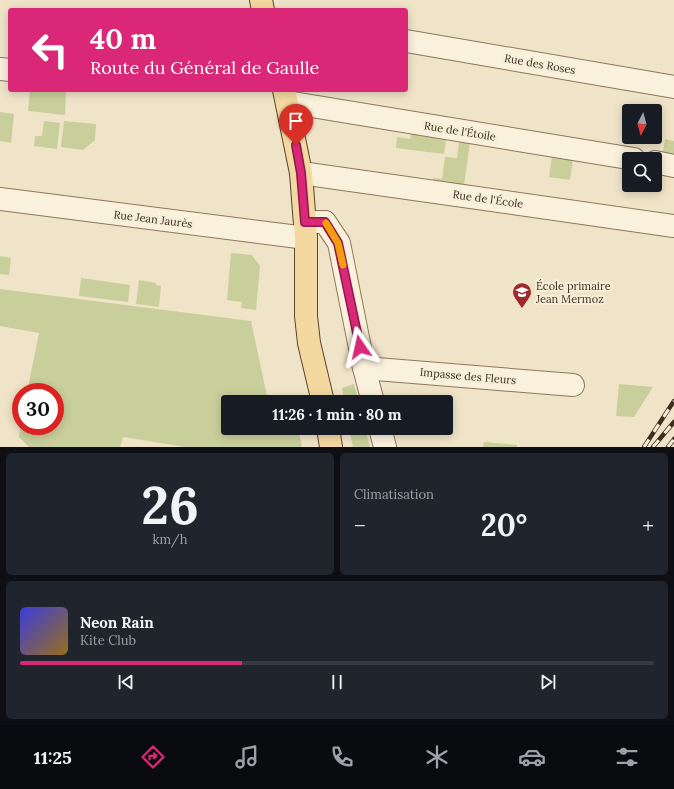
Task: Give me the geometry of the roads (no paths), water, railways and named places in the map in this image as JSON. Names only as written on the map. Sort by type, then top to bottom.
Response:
[{"type":"main road","points":[[286,96],[301,173],[305,230],[306,316],[310,343],[321,395]]},
{"type":"main road","points":[[329,435],[331,447]]},
{"type":"street","name":"Rue des Roses","points":[[408,40],[674,87]]},
{"type":"street","name":"Rue de l'Étoile","points":[[286,96],[622,157]]},
{"type":"street","points":[[662,163],[674,166]]},
{"type":"street","name":"Rue de l'École","points":[[301,173],[674,226]]},
{"type":"street","name":"Rue Jean Jaurès","points":[[0,199],[305,230],[325,222],[338,243],[364,368]]},
{"type":"street","points":[[364,368],[371,395]]},
{"type":"street","name":"Impasse des Fleurs","points":[[364,368],[572,385]]},
{"type":"street","points":[[382,435],[385,447]]},
{"type":"railway","points":[[644,447],[674,401]]},
{"type":"railway","points":[[653,447],[674,422]]},
{"type":"railway","points":[[668,447],[674,439]]},
{"type":"place","name":"École primaire Jean Mermoz","points":[[522,309]]}]
